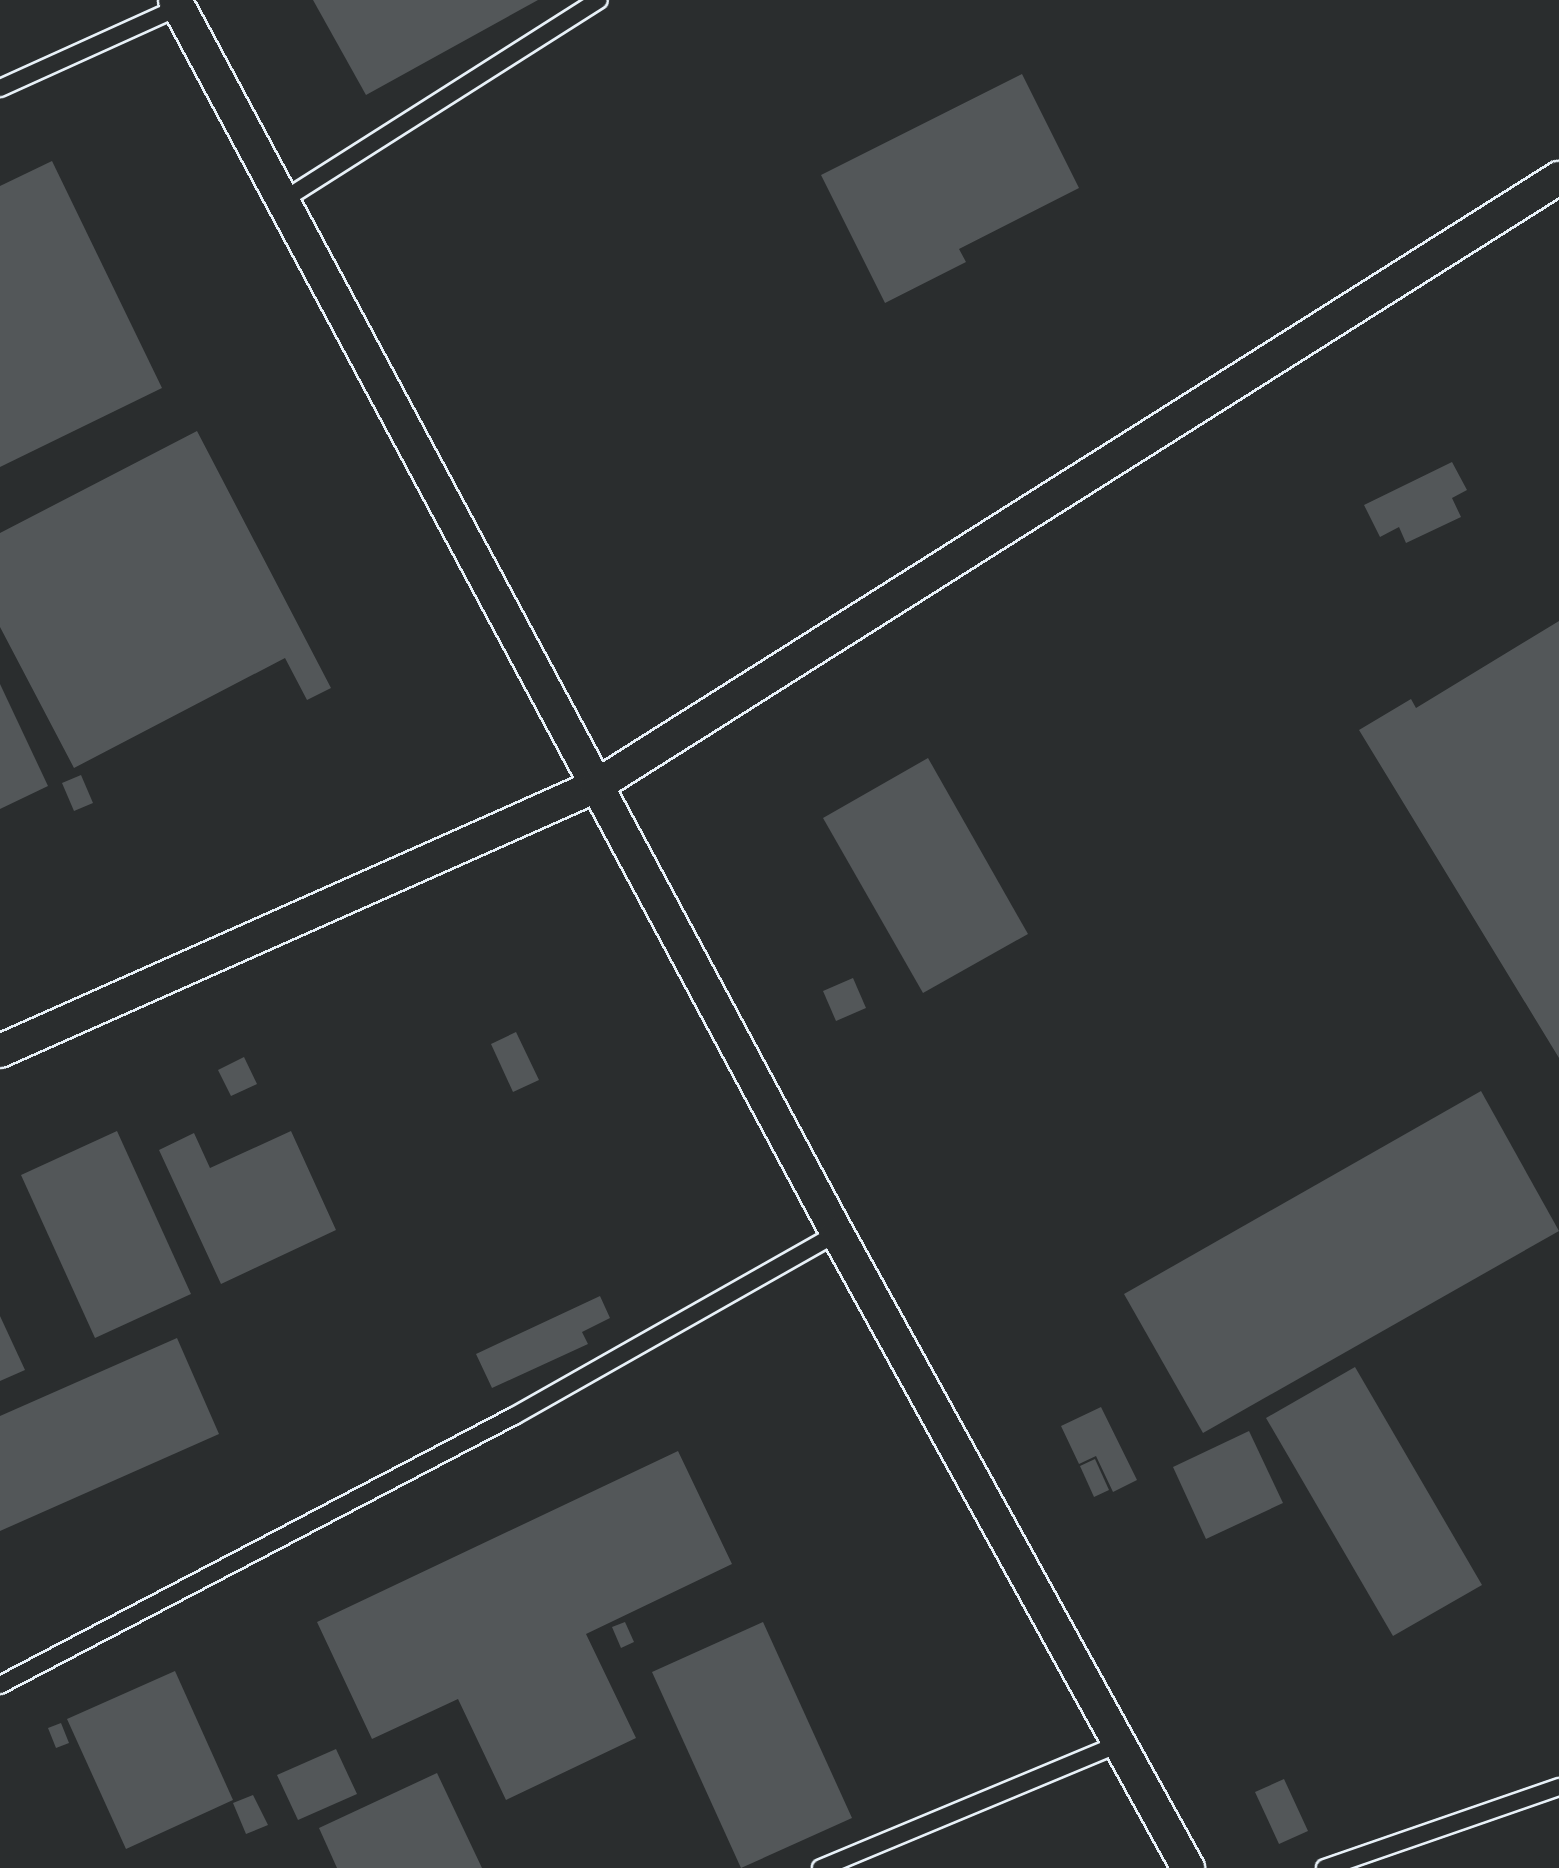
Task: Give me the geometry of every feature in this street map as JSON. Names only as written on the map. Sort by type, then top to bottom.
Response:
[{"type":"street","points":[[177,4],[837,1233],[1116,1745],[1188,1868]]},
{"type":"street","points":[[0,1051],[596,786],[1559,178]]},
{"type":"lane","points":[[282,201],[599,0]]},
{"type":"lane","points":[[0,88],[177,4]]},
{"type":"lane","points":[[0,1685],[514,1416],[837,1233]]},
{"type":"lane","points":[[821,1868],[1116,1745]]},
{"type":"lane","points":[[1325,1868],[1559,1787]]},
{"type":"building","points":[[313,0],[538,0],[366,95]]},
{"type":"building","points":[[1022,74],[1079,188],[959,249],[966,262],[885,303],[821,175]]},
{"type":"building","points":[[52,161],[162,388],[0,467],[0,186]]},
{"type":"building","points":[[197,431],[331,688],[307,700],[285,658],[74,768],[0,627],[0,533]]},
{"type":"building","points":[[1452,462],[1467,490],[1452,498],[1461,517],[1406,543],[1399,527],[1380,537],[1364,505]]},
{"type":"building","points":[[1559,621],[1559,1058],[1359,730],[1411,699],[1416,708]]},
{"type":"building","points":[[0,684],[48,786],[0,809]]},
{"type":"building","points":[[928,758],[1028,934],[923,993],[823,818]]},
{"type":"building","points":[[81,775],[93,803],[74,811],[62,783]]},
{"type":"building","points":[[853,978],[866,1008],[836,1021],[823,991]]},
{"type":"building","points":[[516,1032],[539,1080],[513,1092],[491,1044]]},
{"type":"building","points":[[244,1057],[257,1084],[231,1096],[218,1070]]},
{"type":"building","points":[[1481,1091],[1559,1231],[1203,1433],[1124,1294]]},
{"type":"building","points":[[117,1131],[191,1294],[95,1338],[21,1175]]},
{"type":"building","points":[[291,1131],[336,1230],[221,1284],[159,1150],[194,1133],[210,1168]]},
{"type":"building","points":[[600,1296],[610,1318],[582,1332],[588,1344],[492,1388],[476,1354]]},
{"type":"building","points":[[0,1316],[25,1370],[0,1381]]},
{"type":"building","points":[[177,1338],[219,1434],[0,1531],[0,1416]]},
{"type":"building","points":[[1355,1367],[1482,1585],[1393,1636],[1266,1418]]},
{"type":"building","points":[[1101,1407],[1137,1480],[1113,1492],[1096,1456],[1079,1464],[1061,1426]]},
{"type":"building","points":[[1249,1431],[1283,1503],[1206,1539],[1173,1467]]},
{"type":"building","points":[[678,1451],[732,1564],[586,1634],[636,1738],[506,1800],[458,1699],[372,1739],[317,1622]]},
{"type":"building","points":[[1095,1459],[1109,1490],[1094,1497],[1080,1466]]},
{"type":"building","points":[[625,1622],[634,1642],[621,1648],[612,1627]]},
{"type":"building","points":[[763,1622],[852,1818],[741,1868],[652,1672]]},
{"type":"building","points":[[175,1671],[233,1800],[126,1849],[67,1719]]},
{"type":"building","points":[[61,1723],[69,1743],[56,1748],[48,1728]]},
{"type":"building","points":[[336,1749],[357,1794],[298,1820],[277,1775]]},
{"type":"building","points":[[437,1773],[482,1868],[337,1868],[319,1828]]},
{"type":"building","points":[[1284,1779],[1308,1831],[1279,1844],[1255,1792]]},
{"type":"building","points":[[253,1795],[268,1825],[246,1834],[233,1803]]}]
